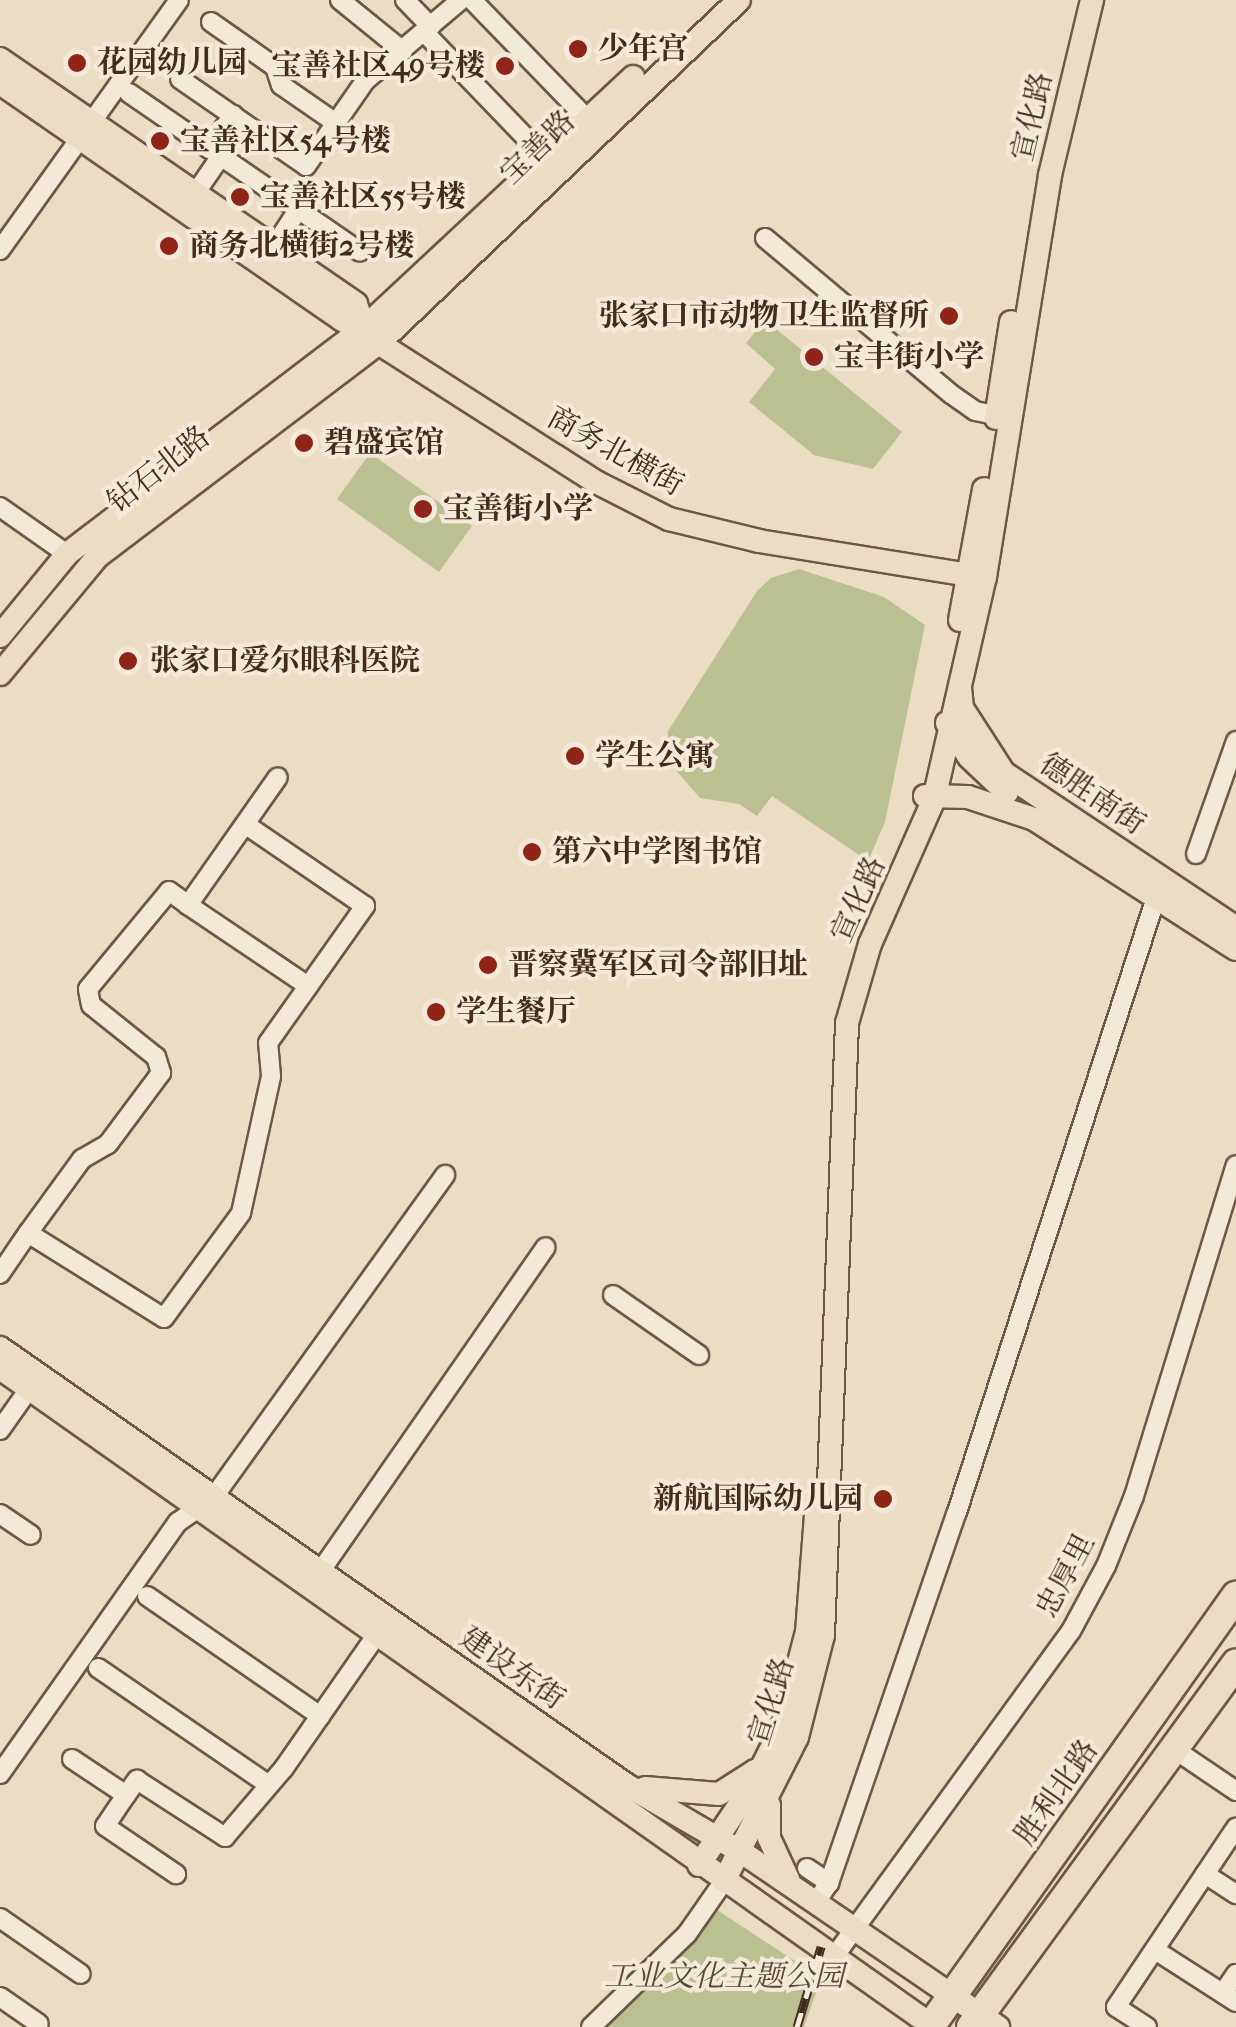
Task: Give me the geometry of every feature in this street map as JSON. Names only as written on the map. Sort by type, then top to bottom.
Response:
[{"type":"highway","name":"胜利北路","points":[[932,2026],[1236,1596]]},
{"type":"highway","points":[[983,2023],[1236,1664]]},
{"type":"main road","name":"宝善路","points":[[372,334],[593,125],[716,0]]},
{"type":"main road","name":"宝善路","points":[[593,125],[739,0]]},
{"type":"main road","name":"宣化路","points":[[1004,416],[1038,170],[1078,0]]},
{"type":"main road","name":"宣化路","points":[[724,1881],[770,1799],[808,1705],[827,1599],[847,1023],[870,944],[929,798],[961,678],[1004,416],[1050,175],[1092,0]]},
{"type":"main road","name":"商务北横街","points":[[0,59],[84,129],[268,256],[372,334],[596,482],[669,519],[977,576]]},
{"type":"main road","name":"商务北横街","points":[[0,82],[84,129]]},
{"type":"main road","name":"钻石北路","points":[[0,636],[67,554],[372,334]]},
{"type":"main road","name":"钻石北路","points":[[0,674],[98,556],[372,334]]},
{"type":"main road","name":"宣化路","points":[[699,1865],[782,1727],[811,1596],[836,1019],[860,937],[929,798],[942,704],[977,576]]},
{"type":"main road","name":"德胜南街","points":[[961,678],[962,708],[1004,772],[1236,949]]},
{"type":"main road","name":"德胜南街","points":[[942,704],[949,728],[990,779],[1076,840]]},
{"type":"main road","name":"德胜南街","points":[[929,798],[997,804],[1076,840],[1236,928]]},
{"type":"main road","name":"建设东街","points":[[0,1348],[34,1382],[382,1627],[625,1784],[743,1853],[812,1885],[854,1928],[983,2023]]},
{"type":"main road","name":"建设东街","points":[[0,1368],[34,1382]]},
{"type":"main road","name":"建设东街","points":[[382,1627],[699,1865],[932,2026]]},
{"type":"main road","points":[[625,1784],[720,1794],[747,1779],[767,1757]]},
{"type":"main road","points":[[770,1799],[770,1838],[812,1885]]},
{"type":"street","points":[[0,250],[179,0]]},
{"type":"street","points":[[340,0],[402,52]]},
{"type":"street","points":[[405,0],[551,165]]},
{"type":"street","points":[[180,79],[306,166],[365,81],[461,0]]},
{"type":"street","points":[[472,0],[593,125]]},
{"type":"street","points":[[211,22],[276,67],[281,84],[336,123]]},
{"type":"street","points":[[129,93],[360,252]]},
{"type":"street","points":[[189,202],[233,115]]},
{"type":"street","points":[[268,256],[298,210]]},
{"type":"street","points":[[766,238],[951,394],[975,411],[1004,416]]},
{"type":"street","points":[[0,506],[67,554]]},
{"type":"street","points":[[1196,854],[1236,740]]},
{"type":"street","points":[[188,905],[278,777]]},
{"type":"street","points":[[28,1232],[159,1319],[170,1314],[241,1212],[271,1076],[268,1042],[365,906],[245,824]]},
{"type":"street","points":[[812,1885],[1159,887]]},
{"type":"street","points":[[0,1274],[82,1158],[108,1144],[161,1074],[156,1057],[91,1005],[88,989],[169,891],[308,986]]},
{"type":"street","name":"忠厚里","points":[[834,1957],[1071,1631],[1106,1566],[1134,1496],[1236,1166]]},
{"type":"street","points":[[0,1774],[178,1522],[205,1503],[445,1175]]},
{"type":"street","points":[[314,1580],[546,1247]]},
{"type":"street","points":[[613,1295],[699,1354]]},
{"type":"street","points":[[0,1430],[34,1382]]},
{"type":"street","points":[[0,1514],[31,1535]]},
{"type":"street","points":[[147,1596],[320,1716]]},
{"type":"street","points":[[176,1874],[105,1826],[137,1780],[225,1837],[269,1786],[382,1627]]},
{"type":"street","points":[[98,1668],[269,1786]]},
{"type":"street","points":[[1174,1748],[1236,1791]]},
{"type":"street","points":[[72,1758],[126,1796]]},
{"type":"street","points":[[1146,2027],[1116,2008],[1236,1828]]},
{"type":"street","points":[[1205,1874],[1236,1894]]},
{"type":"street","points":[[591,2027],[687,1934],[724,1881]]},
{"type":"street","points":[[0,1918],[81,1974]]},
{"type":"street","points":[[1155,1950],[1230,1998],[1236,1974]]},
{"type":"street","points":[[0,1997],[39,2024]]},
{"type":"green space","points":[[765,320],[902,432],[873,469],[814,455],[749,402],[775,369],[746,343]]},
{"type":"green space","points":[[370,453],[472,526],[439,572],[337,499]]},
{"type":"green space","points":[[799,569],[884,597],[925,625],[885,822],[868,861],[772,796],[757,816],[739,804],[700,798],[667,760],[668,731],[757,591],[771,578]]},
{"type":"green space","name":"工业文化主题公园","points":[[717,1910],[821,1978],[804,2027],[602,2027]]},
{"type":"railway","points":[[797,2027],[821,1947]]},
{"type":"place","name":"少年宫","points":[[578,49]]},
{"type":"place","name":"花园幼儿园","points":[[77,63]]},
{"type":"place","name":"宝善社区49号楼","points":[[505,66]]},
{"type":"place","name":"宝善社区54号楼","points":[[160,141]]},
{"type":"place","name":"宝善社区55号楼","points":[[240,197]]},
{"type":"place","name":"商务北横街2号楼","points":[[169,246]]},
{"type":"place","name":"张家口市动物卫生监督所","points":[[949,316]]},
{"type":"place","name":"宝丰街小学","points":[[814,357]]},
{"type":"place","name":"碧盛宾馆","points":[[304,443]]},
{"type":"place","name":"宝善街小学","points":[[423,509]]},
{"type":"place","name":"张家口爱尔眼科医院","points":[[128,661]]},
{"type":"place","name":"学生公寓","points":[[575,756]]},
{"type":"place","name":"第六中学图书馆","points":[[532,852]]},
{"type":"place","name":"晋察冀军区司令部旧址","points":[[488,965]]},
{"type":"place","name":"学生餐厅","points":[[436,1012]]},
{"type":"place","name":"新航国际幼儿园","points":[[883,1499]]}]
